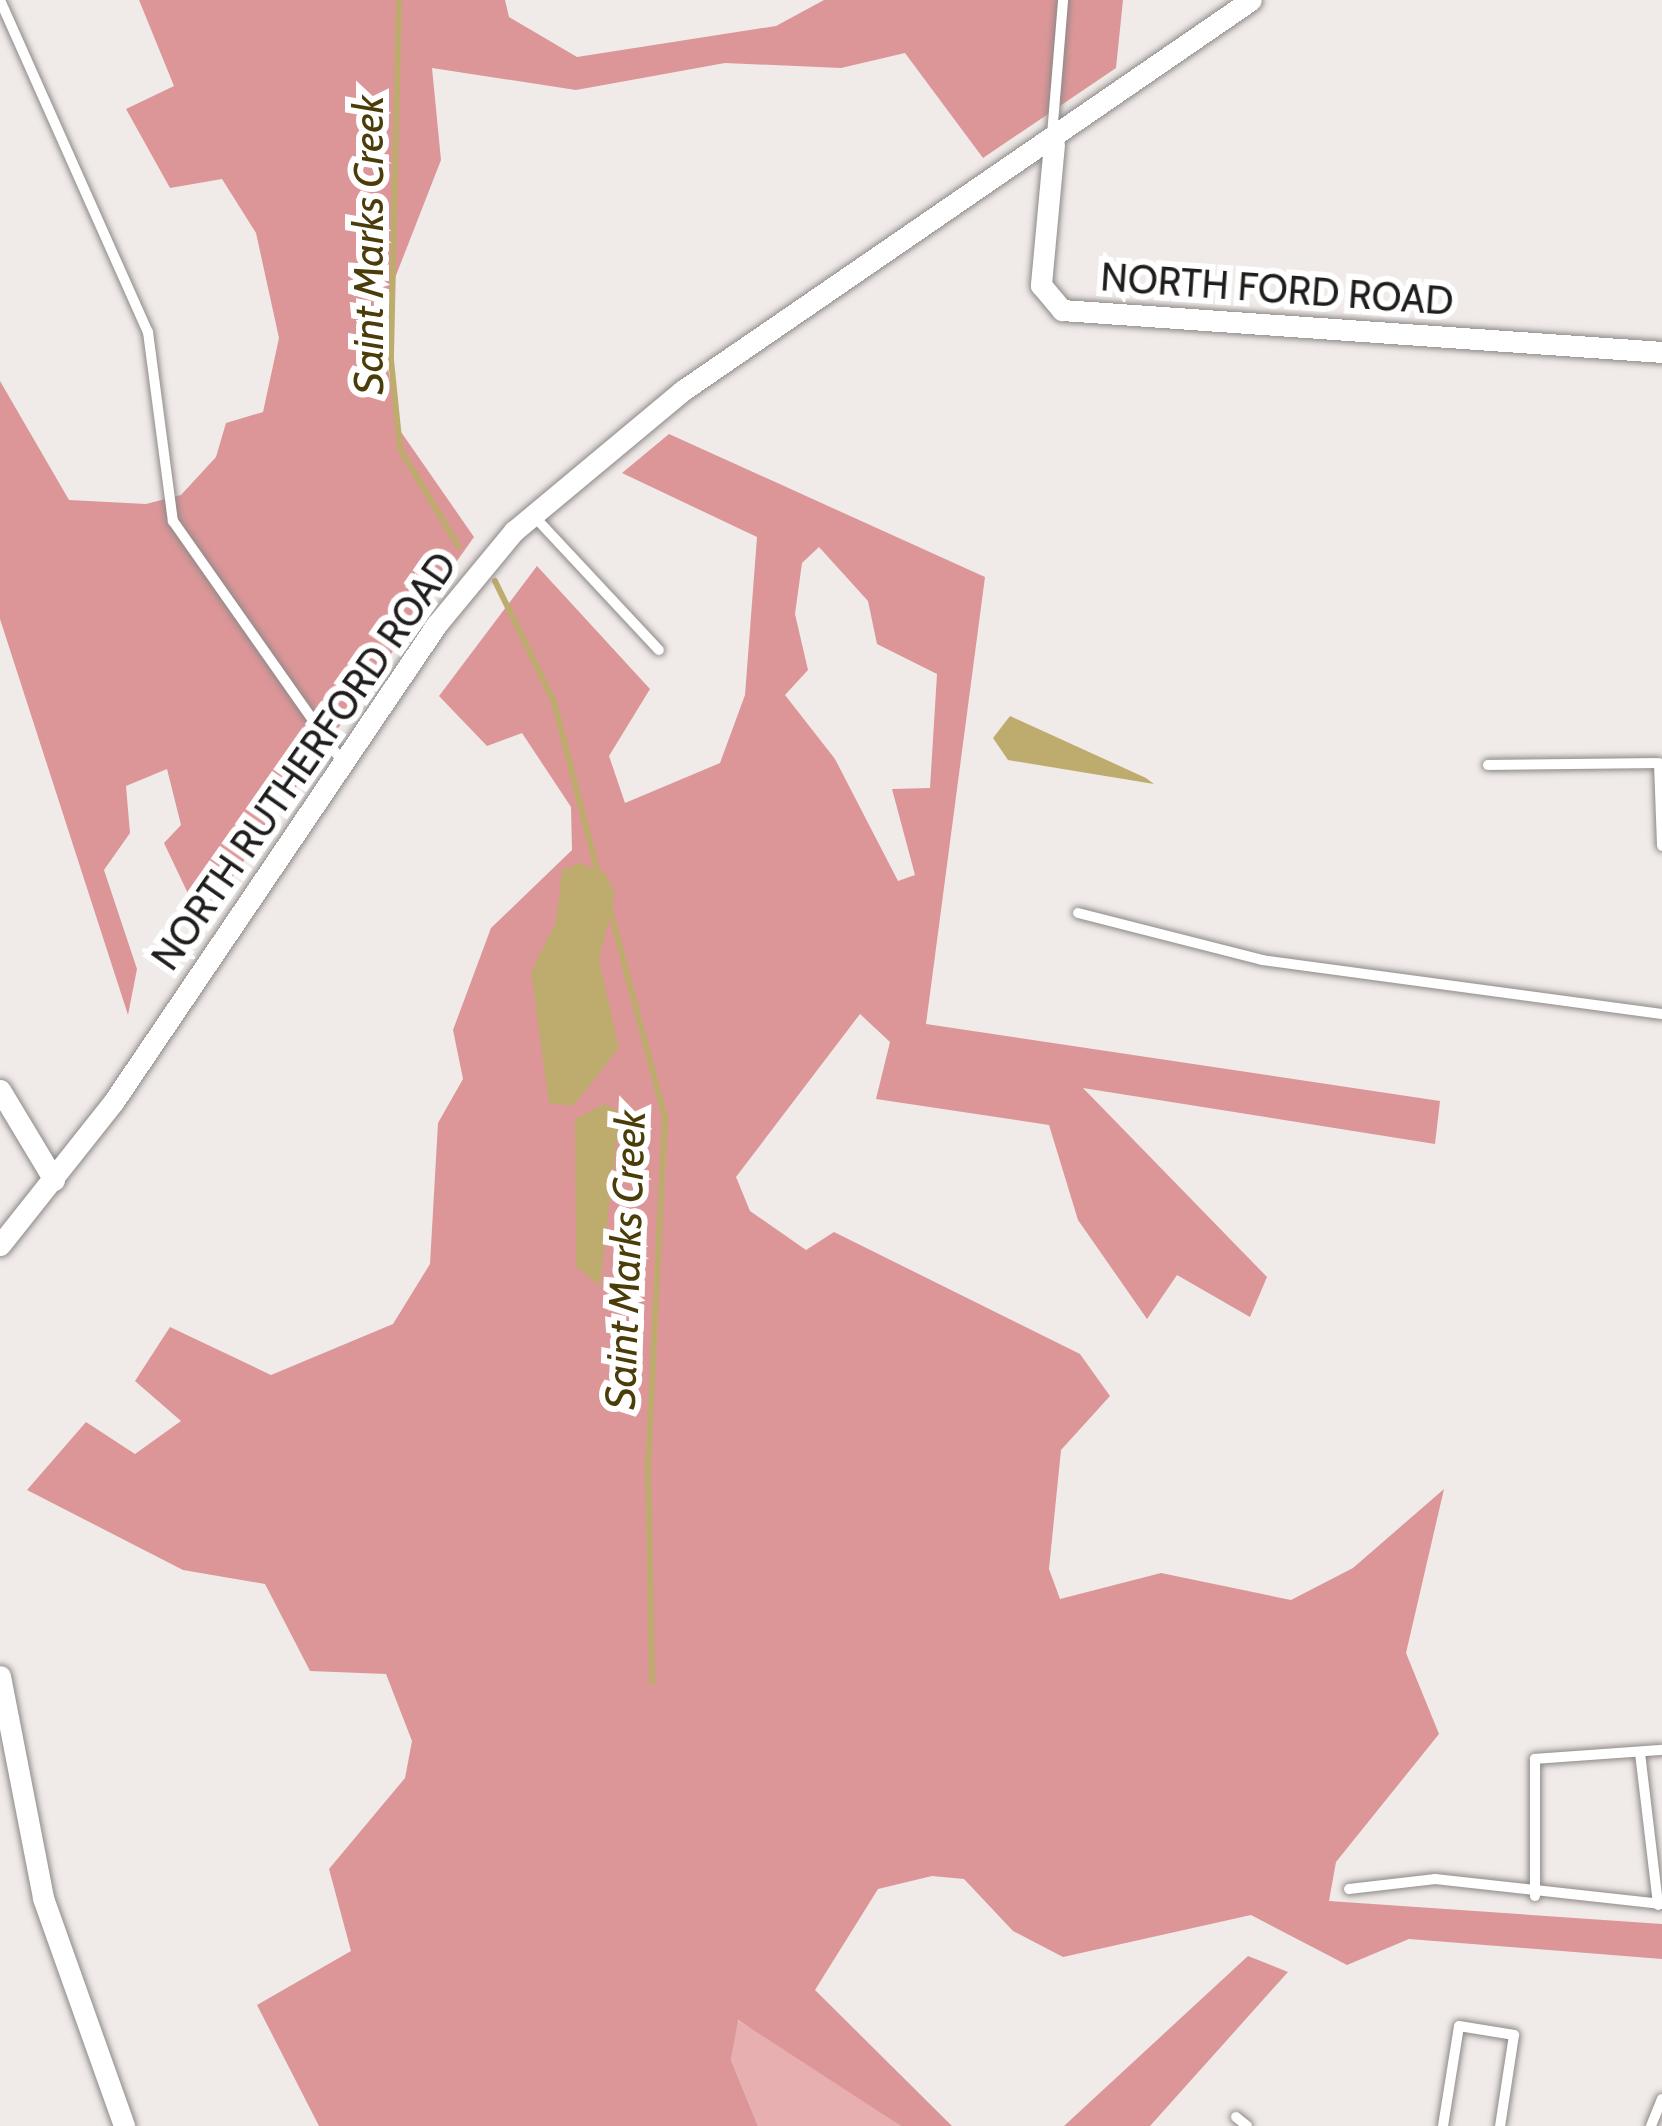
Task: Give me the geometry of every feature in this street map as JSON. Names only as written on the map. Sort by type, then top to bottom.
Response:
[{"type":"street","name":"NORTH RUTHERFORD ROAD","points":[[0,1245],[54,1180],[437,624],[532,514],[682,391],[1054,144],[1252,0]]},
{"type":"street","name":"NORTH FORD ROAD","points":[[1054,144],[1041,285],[1062,310],[1662,352]]},
{"type":"street","points":[[0,1090],[54,1180]]},
{"type":"street","points":[[0,1676],[43,1898],[124,2126]]},
{"type":"lane","points":[[0,0],[148,332],[173,521],[343,763]]},
{"type":"lane","points":[[1054,144],[1063,0]]},
{"type":"lane","points":[[532,514],[659,650]]},
{"type":"lane","points":[[1487,765],[1659,763],[1662,846]]},
{"type":"lane","points":[[1078,913],[1262,960],[1662,1014]]},
{"type":"lane","points":[[1535,1896],[1531,1764],[1662,1750]]},
{"type":"lane","points":[[1349,1889],[1436,1880],[1535,1896],[1660,1905],[1640,1753]]},
{"type":"lane","points":[[1443,2126],[1459,2026],[1514,2035],[1500,2126]]},
{"type":"lane","points":[[1651,2126],[1662,2099]]},
{"type":"lane","points":[[1236,2117],[1247,2126]]},
{"type":"shaded area","points":[[139,0],[505,0],[509,17],[577,57],[776,26],[824,0],[1123,0],[1116,68],[983,158],[905,53],[841,68],[725,63],[576,90],[432,68],[441,160],[379,319],[399,429],[474,537],[201,921],[164,843],[181,825],[167,769],[126,786],[130,833],[104,870],[137,969],[128,1015],[0,619],[0,381],[69,500],[146,504],[181,495],[216,457],[226,423],[263,412],[279,338],[256,233],[222,179],[170,188],[126,109],[174,86]]},
{"type":"shaded area","points":[[669,434],[985,577],[926,1024],[1440,1101],[1435,1144],[1083,1088],[1267,1277],[1250,1317],[1177,1275],[1147,1319],[1078,1220],[1049,1125],[876,1099],[890,1042],[860,1014],[736,1177],[750,1211],[806,1250],[834,1232],[1080,1354],[1110,1396],[1061,1450],[1049,1569],[1060,1599],[1161,1573],[1291,1600],[1353,1568],[1444,1489],[1406,1653],[1439,1734],[1336,1862],[1329,1901],[1662,1924],[1662,1959],[1409,1939],[1347,1965],[1251,1915],[1063,1957],[1013,1931],[964,1879],[932,1876],[878,1889],[815,1990],[952,2126],[901,2126],[738,2020],[731,2060],[758,2126],[319,2126],[257,2005],[351,1951],[329,1869],[405,1778],[412,1741],[386,1674],[310,1671],[265,1584],[183,1570],[27,1490],[86,1422],[135,1454],[181,1421],[135,1381],[170,1327],[271,1375],[393,1324],[430,1264],[438,1123],[463,1079],[453,1030],[491,928],[572,850],[571,807],[522,733],[487,746],[439,696],[537,566],[650,689],[609,756],[625,803],[720,763],[745,695],[757,537],[622,473]],"holes":[[[819,547],[868,601],[877,644],[937,674],[930,788],[892,789],[915,875],[898,881],[835,759],[785,695],[808,670],[795,614],[802,563]]]},
{"type":"shaded area","points":[[1010,716],[1154,784],[1008,760],[993,738]]},
{"type":"shaded area","points":[[580,863],[606,874],[615,894],[599,960],[619,1048],[573,1106],[549,1103],[531,972],[556,922],[562,870]]},
{"type":"shaded area","points":[[604,1104],[620,1112],[600,1286],[576,1266],[575,1119]]},
{"type":"shaded area","points":[[1248,1956],[1288,1972],[1150,2126],[1064,2126]]},
{"type":"shaded area","points":[[737,2020],[807,2059],[901,2126],[758,2126],[731,2060]]},
{"type":"waterway","name":"Saint Marks Creek","points":[[399,0],[391,360],[400,449],[458,546]]},
{"type":"waterway","name":"Saint Marks Creek","points":[[495,581],[554,702],[598,873]]},
{"type":"waterway","name":"Saint Marks Creek","points":[[608,902],[665,1117],[648,1468],[652,1682]]}]
